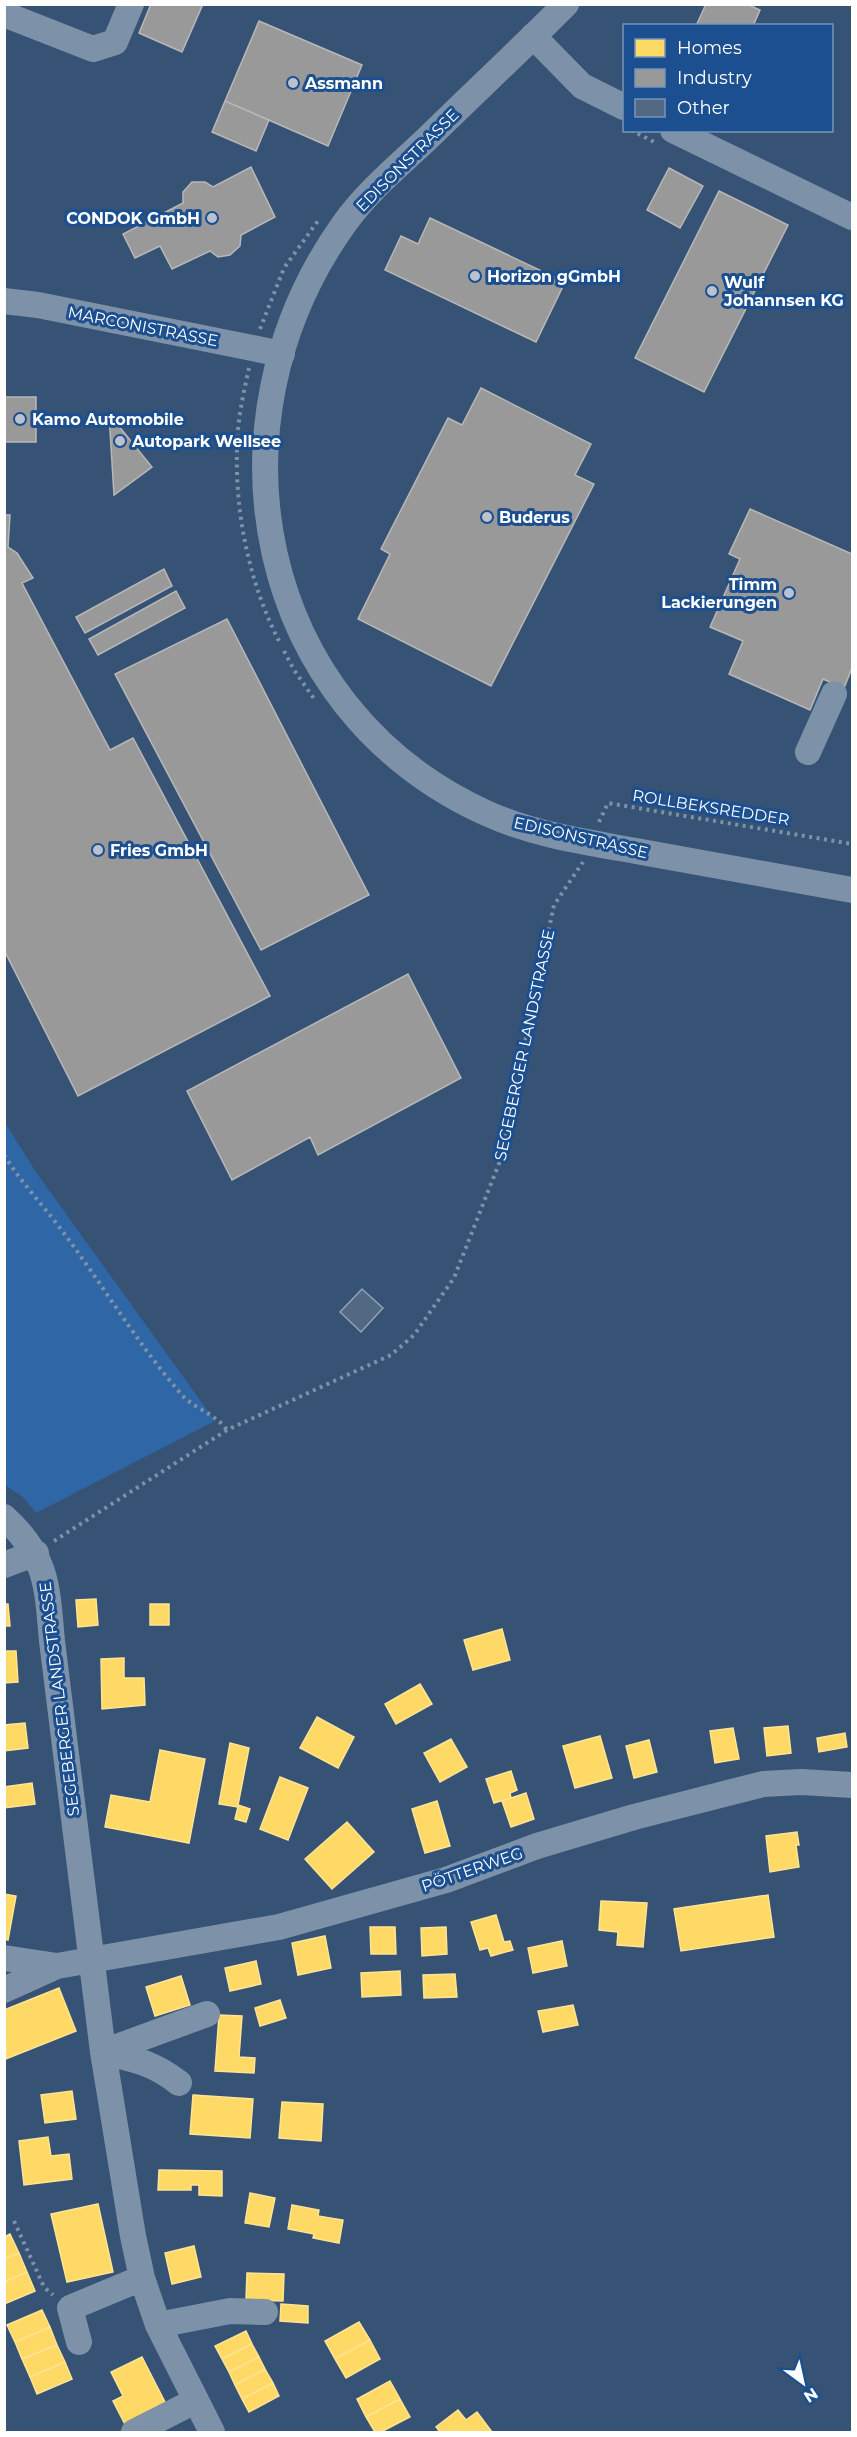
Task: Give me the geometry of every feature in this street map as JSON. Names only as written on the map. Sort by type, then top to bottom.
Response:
[{"type":"street","points":[[4,14],[93,49],[116,42],[131,4]]},
{"type":"street","name":"EDISONSTRASSE","points":[[566,4],[362,202],[321,259],[307,287],[282,354],[272,389],[267,434],[265,467],[268,526],[281,585],[296,623],[320,669],[374,735],[405,763],[462,801],[497,818],[539,831],[582,855],[852,890]]},
{"type":"street","points":[[533,36],[582,86],[623,106]]},
{"type":"street","points":[[677,132],[852,217]]},
{"type":"street","name":"MARCONISTRASSE","points":[[4,302],[38,304],[282,354]]},
{"type":"street","points":[[808,752],[834,694]]},
{"type":"street","points":[[4,1517],[20,1532],[36,1553],[4,1565]]},
{"type":"street","name":"SEGEBERGER LANDSTRASSE","points":[[36,1553],[46,1581],[103,2052],[142,2278],[158,2325],[212,2433]]},
{"type":"street","name":"PÖTTERWEG","points":[[57,1966],[279,1927],[446,1880],[537,1846],[634,1817],[763,1784],[801,1782],[852,1785]]},
{"type":"street","points":[[4,1958],[57,1966]]},
{"type":"street","points":[[4,1990],[57,1966]]},
{"type":"street","points":[[103,2052],[207,2014]]},
{"type":"street","points":[[103,2052],[147,2062],[163,2070],[179,2083]]},
{"type":"street","points":[[79,2342],[70,2308],[142,2278]]},
{"type":"street","points":[[158,2325],[230,2311],[265,2312]]},
{"type":"street","points":[[134,2433],[195,2401]]},
{"type":"path","points":[[316,703],[294,670],[275,633],[258,589],[248,550],[239,498],[237,449],[243,396],[253,347],[284,268],[321,215]]},
{"type":"path","name":"ROLLBEKSREDDER","points":[[582,855],[608,803],[852,844]]},
{"type":"path","name":"SEGEBERGER LANDSTRASSE","points":[[36,1553],[227,1430],[391,1355],[414,1335],[454,1278],[500,1161],[554,905],[582,855]]},
{"type":"path","points":[[4,1155],[19,1179],[60,1228],[144,1349],[183,1397],[214,1416],[227,1430]]},
{"type":"path","points":[[14,2221],[44,2287],[70,2308]]},
{"type":"shaded area","points":[[4,1121],[36,1172],[215,1421],[36,1513],[24,1498],[5,1485]]},
{"type":"building: Homes","points":[[96,1599],[98,1625],[78,1627],[76,1600]]},
{"type":"building: Homes","points":[[4,1604],[8,1604],[10,1626],[4,1626]]},
{"type":"building: Homes","points":[[150,1604],[169,1604],[169,1625],[150,1625]]},
{"type":"building: Homes","points":[[502,1629],[510,1660],[473,1670],[464,1640]]},
{"type":"building: Homes","points":[[4,1651],[16,1651],[18,1682],[4,1683]]},
{"type":"building: Homes","points":[[124,1658],[124,1678],[144,1678],[145,1705],[102,1709],[101,1659]]},
{"type":"building: Homes","points":[[420,1684],[432,1704],[396,1724],[385,1704]]},
{"type":"building: Homes","points":[[317,1717],[354,1737],[338,1768],[300,1748]]},
{"type":"building: Homes","points":[[25,1723],[28,1748],[4,1751],[4,1725]]},
{"type":"building: Homes","points":[[788,1726],[791,1753],[767,1756],[764,1728]]},
{"type":"building: Homes","points":[[733,1728],[739,1759],[715,1763],[710,1731]]},
{"type":"building: Homes","points":[[845,1733],[847,1747],[819,1752],[817,1738]]},
{"type":"building: Homes","points":[[600,1736],[612,1778],[575,1788],[563,1746]]},
{"type":"building: Homes","points":[[451,1739],[467,1767],[440,1782],[424,1753]]},
{"type":"building: Homes","points":[[649,1740],[657,1772],[634,1778],[626,1746]]},
{"type":"building: Homes","points":[[230,1743],[249,1748],[238,1805],[250,1809],[246,1822],[235,1819],[238,1807],[219,1804]]},
{"type":"building: Homes","points":[[160,1750],[205,1759],[189,1843],[105,1827],[111,1795],[150,1802]]},
{"type":"building: Homes","points":[[511,1771],[517,1790],[510,1793],[511,1798],[494,1803],[486,1779]]},
{"type":"building: Homes","points":[[280,1777],[308,1788],[288,1840],[260,1829]]},
{"type":"building: Homes","points":[[32,1783],[35,1804],[4,1808],[4,1787]]},
{"type":"building: Homes","points":[[526,1793],[534,1819],[511,1827],[502,1801]]},
{"type":"building: Homes","points":[[437,1801],[450,1846],[425,1853],[412,1809]]},
{"type":"building: Homes","points":[[347,1822],[374,1852],[332,1889],[305,1859]]},
{"type":"building: Homes","points":[[797,1832],[799,1867],[770,1872],[766,1836]]},
{"type":"building: Homes","points":[[4,1894],[16,1896],[8,1940],[4,1939]]},
{"type":"building: Homes","points":[[768,1895],[774,1937],[681,1951],[674,1909]]},
{"type":"building: Homes","points":[[601,1901],[647,1903],[643,1947],[617,1945],[618,1932],[599,1930]]},
{"type":"building: Homes","points":[[496,1915],[504,1942],[510,1941],[513,1950],[491,1956],[488,1948],[480,1950],[471,1922]]},
{"type":"building: Homes","points":[[370,1927],[395,1927],[396,1954],[371,1954]]},
{"type":"building: Homes","points":[[446,1927],[447,1954],[422,1956],[421,1928]]},
{"type":"building: Homes","points":[[325,1936],[331,1968],[298,1975],[292,1943]]},
{"type":"building: Homes","points":[[562,1941],[567,1966],[533,1973],[528,1948]]},
{"type":"building: Homes","points":[[256,1961],[261,1984],[230,1991],[225,1968]]},
{"type":"building: Homes","points":[[400,1971],[401,1995],[362,1997],[361,1973]]},
{"type":"building: Homes","points":[[455,1974],[457,1997],[424,1998],[423,1975]]},
{"type":"building: Homes","points":[[181,1976],[190,2005],[155,2016],[146,1987]]},
{"type":"building: Homes","points":[[59,1988],[76,2031],[6,2059],[4,2010]]},
{"type":"building: Homes","points":[[280,2000],[286,2018],[260,2026],[255,2008]]},
{"type":"building: Homes","points":[[573,2005],[578,2025],[543,2032],[538,2011]]},
{"type":"building: Homes","points":[[219,2015],[242,2016],[239,2057],[255,2058],[254,2073],[215,2071]]},
{"type":"building: Homes","points":[[72,2091],[76,2119],[45,2123],[41,2095]]},
{"type":"building: Homes","points":[[193,2095],[253,2099],[250,2138],[190,2134]]},
{"type":"building: Homes","points":[[282,2102],[323,2104],[321,2141],[279,2138]]},
{"type":"building: Homes","points":[[48,2137],[51,2156],[69,2154],[72,2179],[24,2185],[19,2141]]},
{"type":"building: Homes","points":[[159,2170],[222,2171],[222,2196],[199,2195],[199,2185],[191,2185],[191,2190],[158,2190]]},
{"type":"building: Homes","points":[[250,2193],[275,2198],[269,2227],[245,2223]]},
{"type":"building: Homes","points":[[98,2204],[113,2272],[67,2282],[51,2214]]},
{"type":"building: Homes","points":[[292,2205],[319,2210],[318,2216],[343,2220],[339,2243],[313,2238],[314,2234],[288,2229]]},
{"type":"building: Homes","points":[[10,2234],[19,2253],[4,2259],[4,2237]]},
{"type":"building: Homes","points":[[194,2246],[201,2277],[172,2284],[165,2253]]},
{"type":"building: Homes","points":[[19,2253],[27,2272],[4,2282],[4,2259]]},
{"type":"building: Homes","points":[[27,2272],[35,2291],[4,2304],[4,2282]]},
{"type":"building: Homes","points":[[247,2273],[284,2274],[283,2301],[246,2300]]},
{"type":"building: Homes","points":[[281,2304],[308,2306],[308,2323],[280,2321]]},
{"type":"building: Homes","points":[[42,2310],[50,2327],[15,2342],[7,2325]]},
{"type":"building: Homes","points":[[359,2322],[370,2340],[335,2359],[325,2341]]},
{"type":"building: Homes","points":[[50,2327],[57,2345],[22,2359],[15,2342]]},
{"type":"building: Homes","points":[[246,2331],[252,2344],[222,2359],[215,2346]]},
{"type":"building: Homes","points":[[370,2340],[380,2359],[346,2378],[335,2359]]},
{"type":"building: Homes","points":[[252,2344],[259,2357],[229,2372],[222,2359]]},
{"type":"building: Homes","points":[[57,2345],[65,2362],[30,2377],[22,2359]]},
{"type":"building: Homes","points":[[142,2357],[169,2410],[128,2430],[113,2401],[123,2396],[111,2372]]},
{"type":"building: Homes","points":[[259,2357],[265,2369],[235,2385],[229,2372]]},
{"type":"building: Homes","points":[[65,2362],[72,2379],[37,2394],[30,2377]]},
{"type":"building: Homes","points":[[265,2369],[273,2383],[242,2399],[235,2385]]},
{"type":"building: Homes","points":[[390,2381],[400,2399],[366,2417],[357,2399]]},
{"type":"building: Homes","points":[[273,2383],[279,2396],[249,2412],[242,2399]]},
{"type":"building: Homes","points":[[400,2399],[410,2417],[381,2432],[375,2432],[366,2417]]},
{"type":"building: Homes","points":[[458,2410],[466,2420],[477,2412],[492,2432],[440,2432],[436,2427]]},
{"type":"building: Industry","points":[[151,4],[203,4],[182,52],[139,33]]},
{"type":"building: Industry","points":[[706,4],[747,4],[760,10],[754,24],[697,24]]},
{"type":"building: Industry","name":"Assmann","points":[[259,21],[362,65],[328,146],[225,101]]},
{"type":"building: Industry","points":[[225,101],[269,120],[256,151],[212,132]]},
{"type":"building: Industry","name":"CONDOK GmbH","points":[[251,167],[275,217],[241,235],[240,246],[230,255],[218,257],[210,251],[172,269],[160,246],[135,258],[123,234],[183,203],[183,192],[192,182],[205,182],[213,187]]},
{"type":"building: Industry","points":[[669,168],[703,186],[680,228],[647,210]]},
{"type":"building: Industry","name":"Wulf Johannsen KG","points":[[719,191],[788,225],[704,392],[635,358]]},
{"type":"building: Industry","name":"Horizon gGmbH","points":[[430,218],[565,282],[536,342],[385,270],[401,236],[418,244]]},
{"type":"building: Industry","name":"Buderus","points":[[481,388],[591,444],[575,475],[594,484],[491,686],[358,619],[390,554],[381,549],[448,418],[462,425]]},
{"type":"building: Industry","name":"Kamo Automobile","points":[[4,397],[36,397],[36,442],[4,442]]},
{"type":"building: Industry","name":"Autopark Wellsee","points":[[109,414],[152,467],[114,495]]},
{"type":"building: Industry","name":"Timm Lackierungen","points":[[750,509],[852,554],[852,668],[844,688],[823,679],[810,710],[729,674],[743,641],[710,627],[740,559],[729,554]]},
{"type":"building: Industry","name":"Fries GmbH","points":[[4,515],[10,515],[8,547],[17,553],[33,578],[22,583],[110,750],[133,738],[270,996],[78,1096],[4,950]]},
{"type":"building: Industry","points":[[164,569],[172,586],[85,633],[76,617]]},
{"type":"building: Industry","points":[[176,591],[185,608],[98,655],[89,639]]},
{"type":"building: Industry","points":[[227,619],[369,895],[261,950],[115,674]]},
{"type":"building: Industry","points":[[408,974],[461,1078],[318,1155],[310,1137],[232,1180],[187,1091]]},
{"type":"building: Other","points":[[362,1289],[383,1308],[361,1332],[340,1312]]},
{"type":"place","name":"Assmann","points":[[293,83]]},
{"type":"place","name":"CONDOK GmbH","points":[[212,218]]},
{"type":"place","name":"Horizon gGmbH","points":[[475,276]]},
{"type":"place","name":"Wulf Johannsen KG","points":[[712,291]]},
{"type":"place","name":"Kamo Automobile","points":[[20,419]]},
{"type":"place","name":"Autopark Wellsee","points":[[120,441]]},
{"type":"place","name":"Buderus","points":[[487,517]]},
{"type":"place","name":"Timm Lackierungen","points":[[789,593]]},
{"type":"place","name":"Fries GmbH","points":[[98,850]]}]
